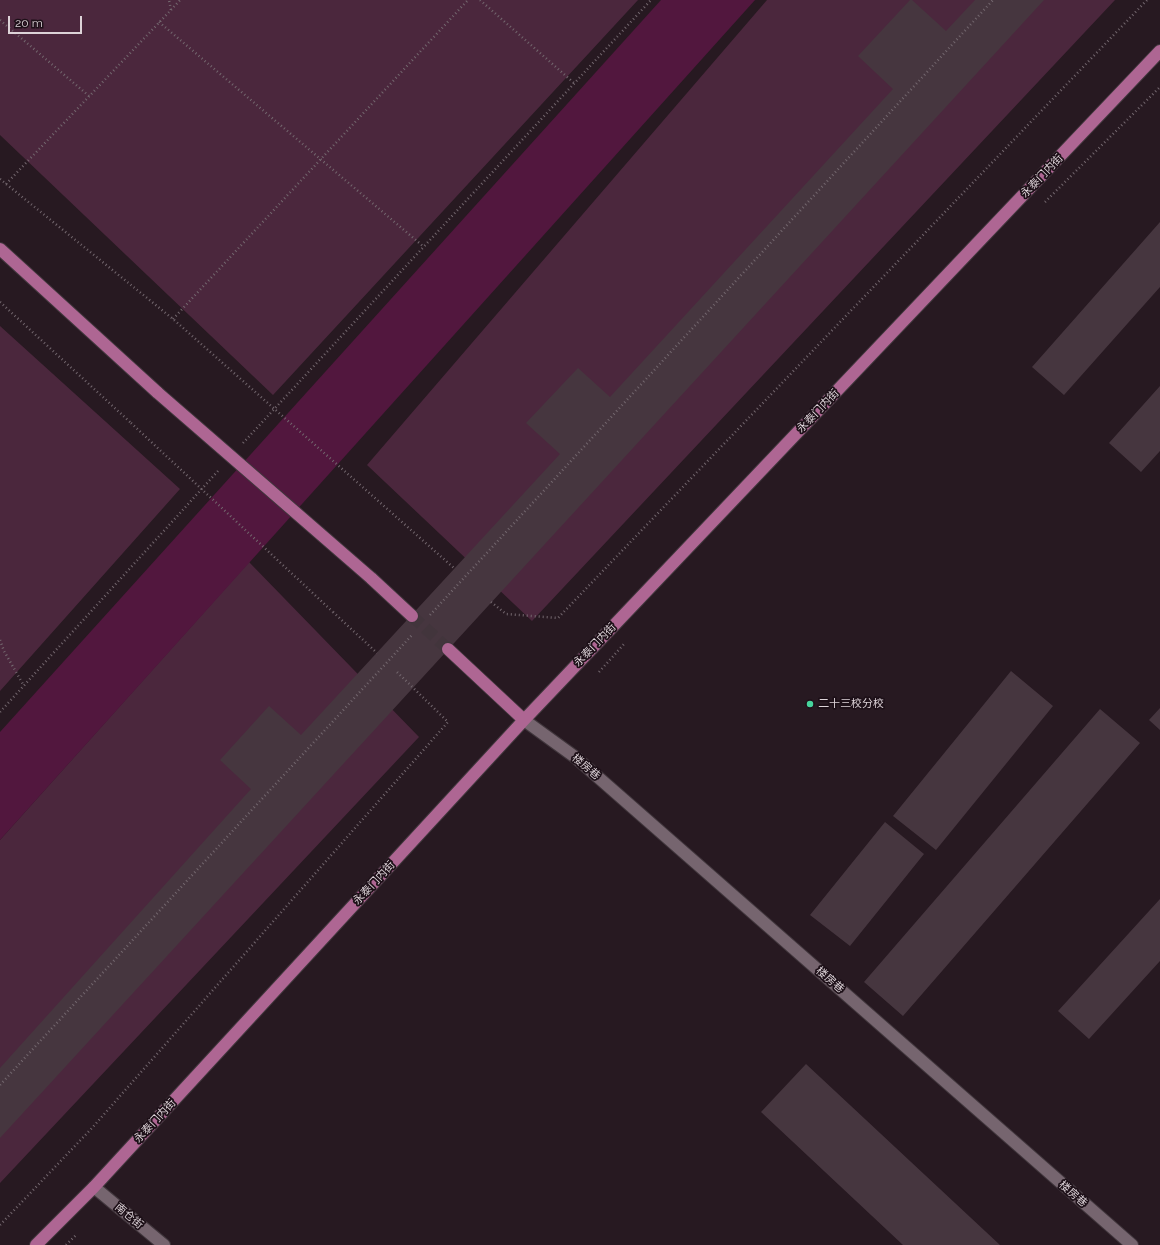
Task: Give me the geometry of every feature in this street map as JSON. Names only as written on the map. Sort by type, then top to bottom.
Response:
[{"type":"main road","name":"永泰门内街","points":[[36,1245],[94,1187],[524,720],[1160,51]]},
{"type":"main road","points":[[0,248],[158,393],[371,578],[412,616]]},
{"type":"main road","points":[[448,649],[524,720]]},
{"type":"street","name":"楼房巷","points":[[524,720],[575,757],[1132,1245]]},
{"type":"street","name":"南仓街","points":[[94,1187],[164,1245]]},
{"type":"path","points":[[169,0],[171,10]]},
{"type":"path","points":[[6,184],[180,0]]},
{"type":"path","points":[[173,318],[468,0]]},
{"type":"path","points":[[480,0],[574,83]]},
{"type":"path","points":[[238,448],[651,0]]},
{"type":"path","points":[[426,619],[992,0]]},
{"type":"path","points":[[491,602],[506,614],[558,618],[1147,0]]},
{"type":"path","points":[[0,20],[89,96]]},
{"type":"path","points":[[159,22],[424,246]]},
{"type":"path","points":[[0,179],[173,318],[455,569]]},
{"type":"path","points":[[0,302],[377,653]]},
{"type":"path","points":[[0,712],[223,466]]},
{"type":"path","points":[[0,1085],[415,631]]},
{"type":"path","points":[[0,640],[4,651],[24,686]]},
{"type":"path","points":[[0,1225],[92,1128],[448,722],[396,671]]},
{"type":"shaded area","points":[[0,0],[638,0],[273,395],[0,135]]},
{"type":"shaded area","points":[[661,0],[755,0],[0,840],[0,732]]},
{"type":"shaded area","points":[[767,0],[1115,0],[532,621],[367,465]]},
{"type":"shaded area","points":[[0,326],[180,489],[0,691]]},
{"type":"shaded area","points":[[249,562],[419,737],[0,1183],[0,840]]},
{"type":"building","points":[[910,0],[912,0],[946,31],[975,0],[1044,0],[0,1138],[0,1068],[251,789],[220,760],[269,706],[301,735],[560,454],[526,423],[578,368],[610,397],[893,89],[858,56]]},
{"type":"building","points":[[1160,222],[1160,287],[1064,395],[1032,367]]},
{"type":"building","points":[[1160,386],[1160,451],[1141,472],[1109,443]]},
{"type":"building","points":[[1011,671],[1053,706],[936,850],[893,816]]},
{"type":"building","points":[[1160,708],[1160,730],[1149,720]]},
{"type":"building","points":[[1100,709],[1140,743],[903,1016],[864,982]]},
{"type":"building","points":[[885,822],[924,854],[850,946],[810,915]]},
{"type":"building","points":[[1160,899],[1160,961],[1089,1039],[1058,1011]]},
{"type":"building","points":[[806,1064],[1000,1245],[903,1245],[761,1112]]},
{"type":"tunnel","points":[[412,616],[448,649]]},
{"type":"place","name":"二十三校分校","points":[[810,704]]}]
